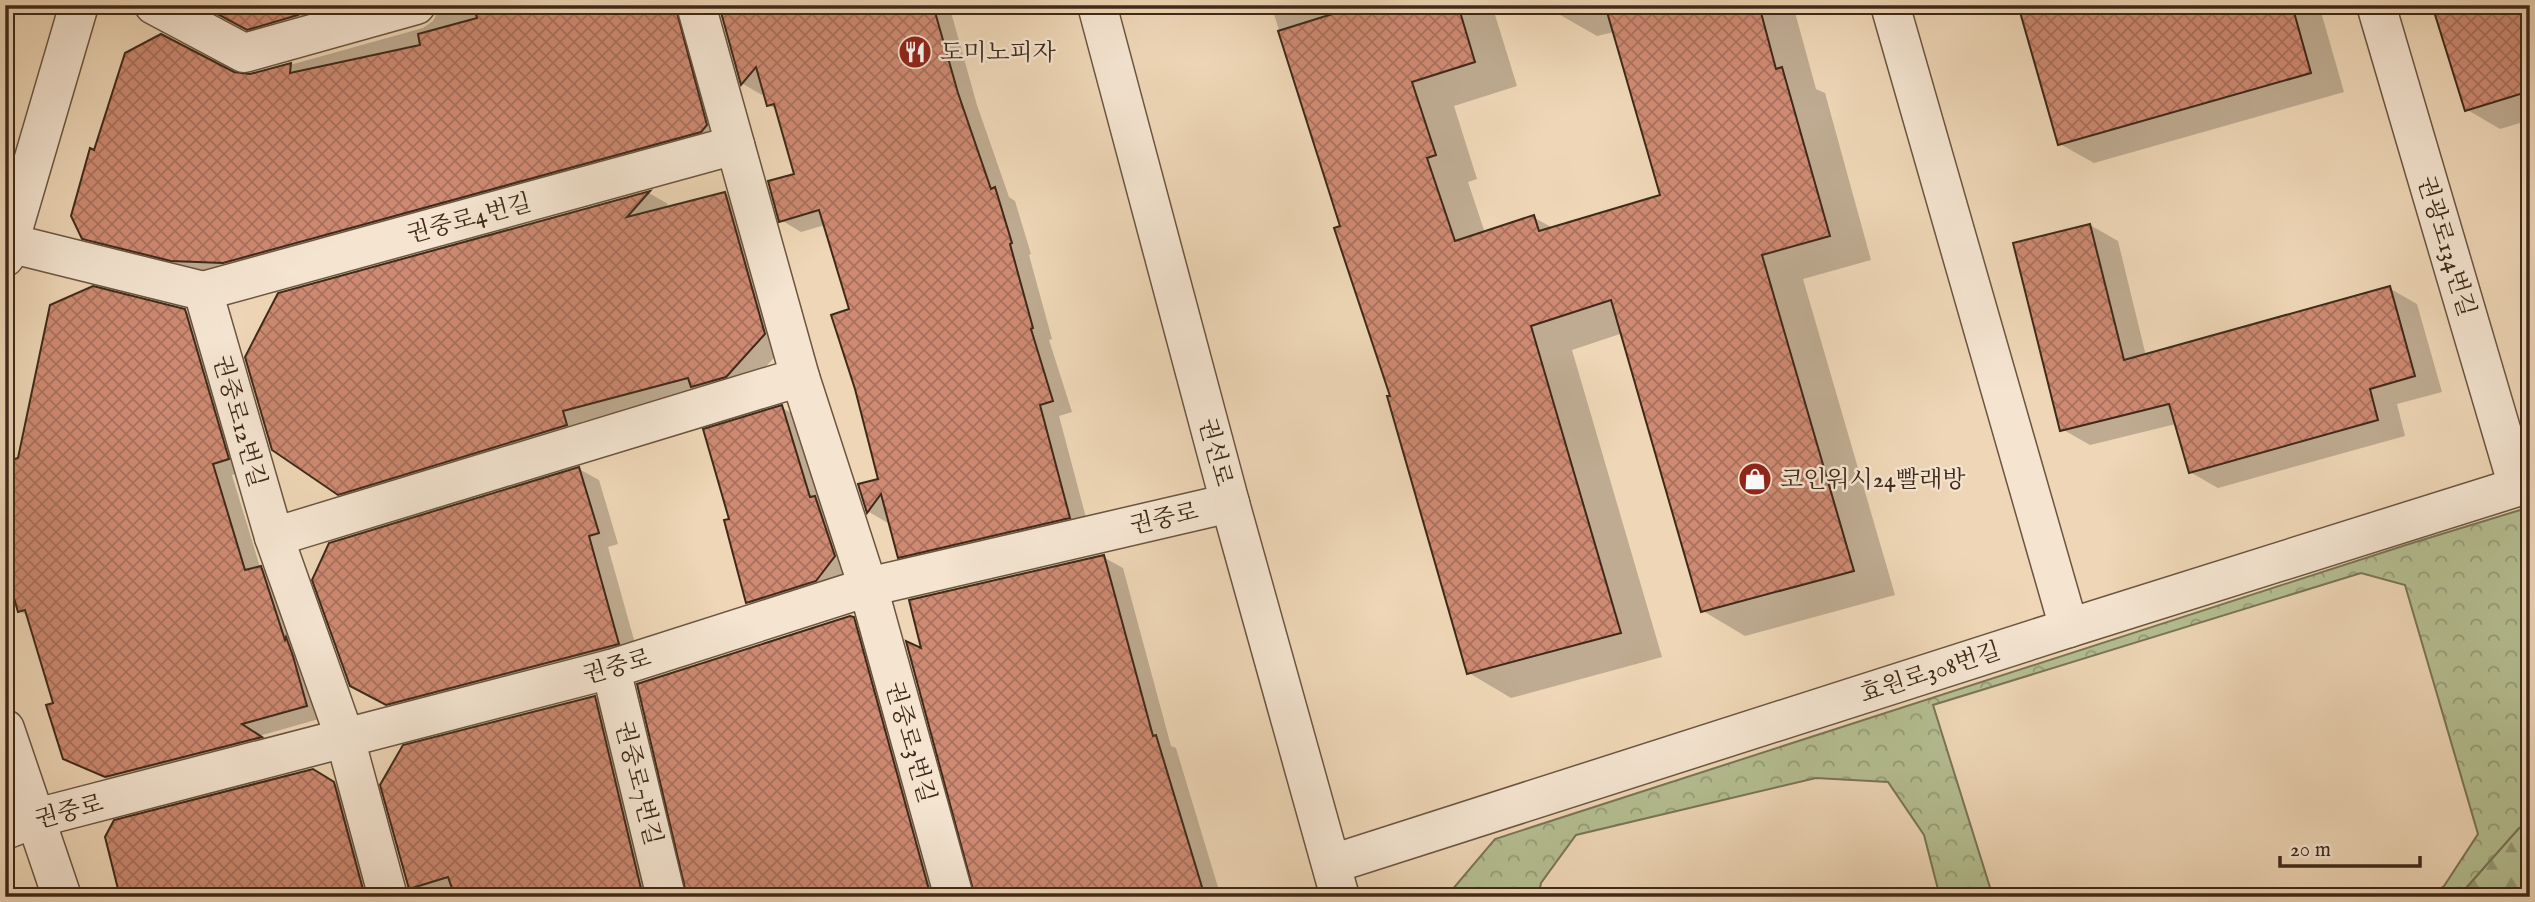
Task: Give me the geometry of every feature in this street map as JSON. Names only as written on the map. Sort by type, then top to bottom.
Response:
[{"type":"street","points":[[79,5],[7,250],[203,291]]},
{"type":"street","points":[[154,5],[244,53],[416,5]]},
{"type":"street","points":[[696,5],[800,377],[868,587]]},
{"type":"street","name":"권선로","points":[[1097,5],[1230,503],[1336,880]]},
{"type":"street","points":[[1890,5],[2069,628]]},
{"type":"street","name":"권광로134번길","points":[[2375,5],[2524,485]]},
{"type":"street","name":"권중로4번길","points":[[203,291],[735,145]]},
{"type":"street","name":"권중로12번길","points":[[203,291],[274,537],[345,738],[388,897]]},
{"type":"street","points":[[274,537],[800,377]]},
{"type":"street","name":"효원로308번길","points":[[1336,880],[2069,628],[2524,485]]},
{"type":"street","name":"권중로","points":[[21,824],[611,669],[868,587],[1230,503]]},
{"type":"street","name":"권중로3번길","points":[[868,587],[954,897]]},
{"type":"street","name":"권중로7번길","points":[[611,669],[666,897]]},
{"type":"street","points":[[5,729],[21,824],[62,897]]},
{"type":"green space","points":[[2530,507],[2530,823],[2519,828],[2458,897],[2428,897],[2444,886],[2478,834],[2405,585],[2361,573],[1933,705],[1993,897],[1940,897],[1924,835],[1888,782],[1816,778],[1576,835],[1541,883],[1538,897],[1446,897],[1495,839]]},
{"type":"green space","points":[[2530,823],[2530,897],[2458,897],[2519,828]]},
{"type":"building","points":[[216,5],[300,5],[298,15],[247,30],[208,9]]},
{"type":"building","points":[[473,5],[675,5],[707,125],[701,132],[223,263],[171,261],[82,239],[71,216],[90,148],[94,150],[125,53],[161,34],[234,72],[250,74],[291,63],[290,73],[420,45],[418,34],[477,18]]},
{"type":"building","points":[[719,5],[933,5],[958,93],[991,189],[995,187],[1012,243],[1010,244],[1033,328],[1031,329],[1053,401],[1040,405],[1070,518],[898,558],[881,494],[867,513],[858,484],[878,479],[855,389],[831,315],[849,309],[819,210],[779,222],[768,181],[794,174],[774,104],[767,106],[756,67],[741,85]]},
{"type":"building","points":[[1361,5],[1458,5],[1475,62],[1412,82],[1436,155],[1427,158],[1455,241],[1534,215],[1539,231],[1660,195],[1605,5],[1759,5],[1776,69],[1782,67],[1830,236],[1762,255],[1854,571],[1701,612],[1611,300],[1531,326],[1621,633],[1467,674],[1387,396],[1390,396],[1334,228],[1340,226],[1278,31]]},
{"type":"building","points":[[2018,5],[2292,5],[2311,73],[2058,145]]},
{"type":"building","points":[[2432,5],[2530,5],[2530,91],[2465,111]]},
{"type":"building","points":[[650,191],[627,217],[725,192],[765,334],[726,377],[691,387],[688,378],[563,411],[567,425],[338,495],[272,450],[245,357],[278,293]]},
{"type":"building","points":[[2090,224],[2124,360],[2390,286],[2415,376],[2370,389],[2378,420],[2189,473],[2169,404],[2060,431],[2013,243]]},
{"type":"building","points":[[93,286],[185,309],[229,459],[213,464],[245,570],[261,566],[285,640],[286,637],[293,656],[307,706],[242,724],[262,737],[105,777],[63,759],[46,705],[53,703],[25,610],[18,612],[5,566],[5,491],[11,460],[18,458],[50,305]]},
{"type":"building","points":[[782,405],[810,497],[815,496],[835,556],[816,581],[746,603],[724,520],[729,519],[703,429]]},
{"type":"building","points":[[579,467],[599,533],[589,536],[619,644],[386,705],[350,686],[312,580],[329,543]]},
{"type":"building","points":[[1104,555],[1153,736],[1156,735],[1205,897],[975,897],[906,641],[921,648],[909,600]]},
{"type":"building","points":[[850,616],[854,617],[931,897],[687,897],[637,684]]},
{"type":"building","points":[[595,696],[643,897],[455,897],[448,877],[409,889],[380,785],[403,745]]},
{"type":"building","points":[[313,769],[334,782],[365,897],[120,897],[105,837],[114,820]]},
{"type":"place","name":"도미노피자","points":[[915,52]]},
{"type":"place","name":"코인워시24빨래방","points":[[1755,479]]}]
